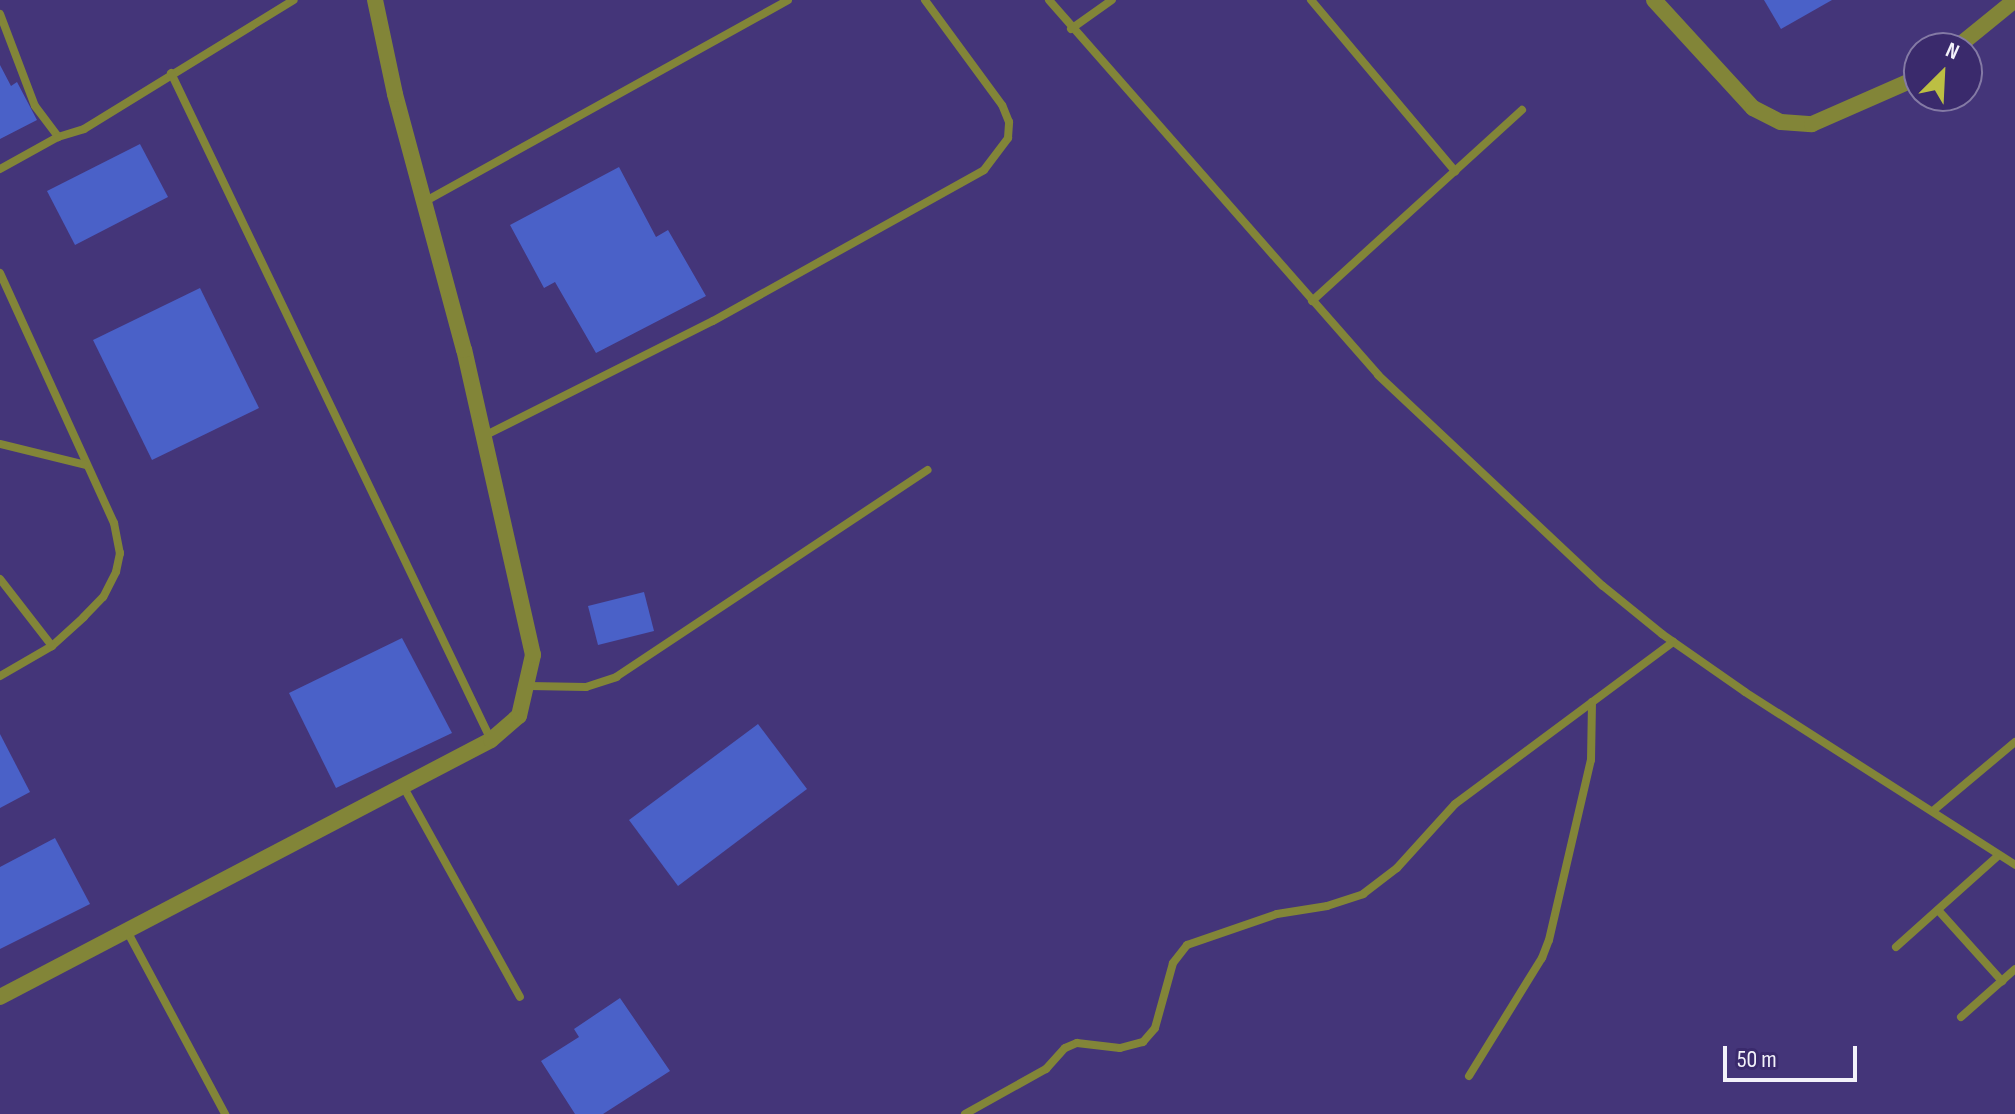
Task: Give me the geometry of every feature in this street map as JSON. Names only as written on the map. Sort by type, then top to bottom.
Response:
[{"type":"street","points":[[0,997],[491,740],[519,716],[529,686],[533,655],[484,436],[375,0]]},
{"type":"street","points":[[1654,0],[1753,108],[1781,122],[1812,124],[1903,84]]},
{"type":"street","points":[[1976,32],[2015,0]]},
{"type":"lane","points":[[0,169],[58,137],[84,129],[294,0]]},
{"type":"lane","points":[[424,202],[788,0]]},
{"type":"lane","points":[[484,436],[713,321],[984,170],[1008,138],[1009,122],[1002,105],[925,0]]},
{"type":"lane","points":[[1049,0],[1071,29],[1312,301],[1401,397],[1603,586],[1673,642],[2015,865]]},
{"type":"lane","points":[[1071,29],[1112,0]]},
{"type":"lane","points":[[1311,0],[1455,171]]},
{"type":"lane","points":[[0,14],[35,106],[58,137]]},
{"type":"lane","points":[[171,73],[491,740]]},
{"type":"lane","points":[[1312,301],[1522,110]]},
{"type":"lane","points":[[0,273],[114,523],[120,553],[103,597],[52,646],[0,676]]},
{"type":"lane","points":[[0,444],[86,465]]},
{"type":"lane","points":[[529,686],[586,687],[616,677],[928,470]]},
{"type":"lane","points":[[0,579],[52,646]]},
{"type":"lane","points":[[965,1114],[1046,1069],[1065,1048],[1077,1043],[1120,1048],[1143,1042],[1155,1028],[1173,963],[1187,945],[1277,914],[1327,906],[1363,894],[1397,868],[1455,804],[1673,642]]},
{"type":"lane","points":[[1469,1076],[1542,958],[1549,940],[1593,751],[1592,702]]},
{"type":"lane","points":[[1934,810],[2015,742]]},
{"type":"lane","points":[[403,786],[520,997]]},
{"type":"lane","points":[[1896,947],[1999,855]]},
{"type":"lane","points":[[1938,910],[2002,981]]},
{"type":"lane","points":[[127,931],[225,1114]]},
{"type":"lane","points":[[1961,1017],[2015,969]]},
{"type":"building","points":[[1764,0],[1832,0],[1781,29]]},
{"type":"building","points":[[0,65],[11,86],[17,82],[37,120],[0,139]]},
{"type":"building","points":[[140,144],[168,197],[75,245],[47,191]]},
{"type":"building","points":[[619,167],[656,237],[668,230],[706,296],[596,353],[555,282],[544,288],[510,225]]},
{"type":"building","points":[[200,288],[259,408],[152,460],[93,340]]},
{"type":"building","points":[[644,592],[654,631],[598,645],[588,606]]},
{"type":"building","points":[[402,638],[452,733],[336,788],[289,693]]},
{"type":"building","points":[[758,724],[807,789],[678,886],[629,820]]},
{"type":"building","points":[[0,734],[30,792],[0,808]]},
{"type":"building","points":[[55,838],[90,904],[0,949],[0,867]]},
{"type":"building","points":[[620,998],[670,1071],[603,1114],[575,1114],[541,1061],[579,1037],[574,1029]]}]
